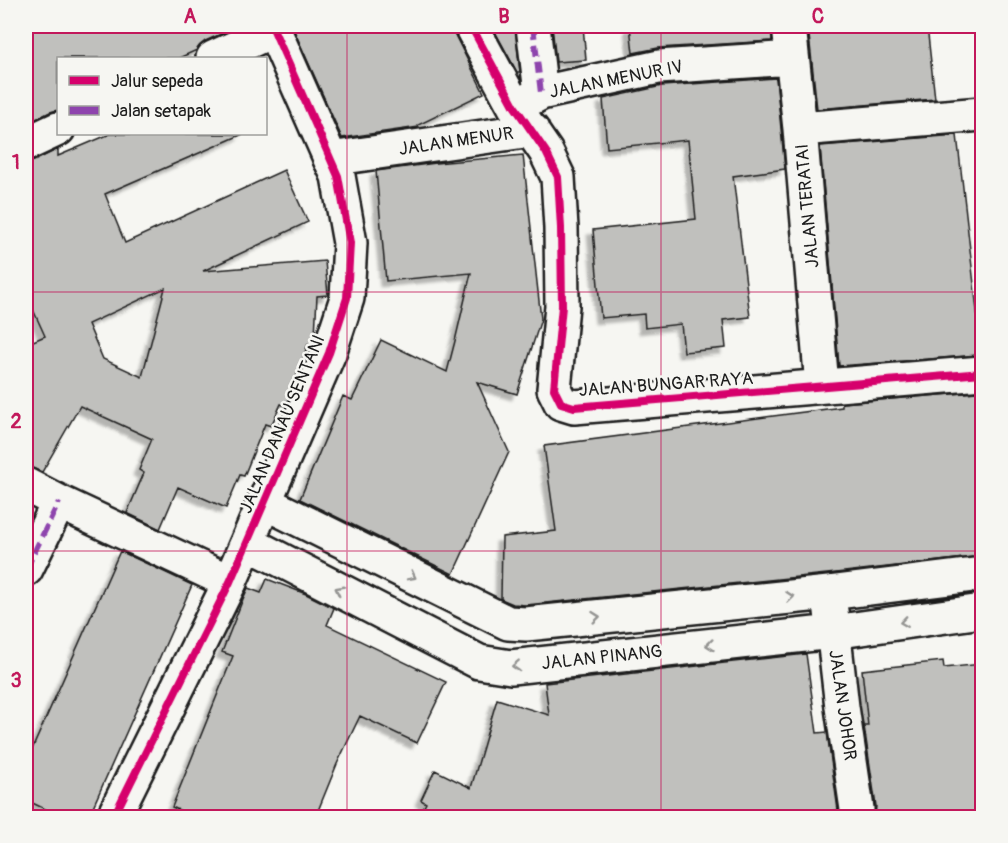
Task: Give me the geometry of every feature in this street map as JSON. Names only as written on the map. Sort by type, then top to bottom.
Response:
[{"type":"street","name":"JALAN MENUR","points":[[330,159],[529,110],[471,26]]},
{"type":"street","points":[[529,110],[533,26]]},
{"type":"street","name":"JALAN TERATAI","points":[[789,26],[822,386]]},
{"type":"street","points":[[215,57],[273,28]]},
{"type":"street","name":"JALAN DANAU SENTANI","points":[[113,818],[230,582],[266,503],[329,353],[347,298],[350,243],[338,176],[273,28]]},
{"type":"street","name":"JALAN MENUR IV","points":[[529,110],[659,68],[792,58]]},
{"type":"street","name":"JALAN BUNGAR RAYA","points":[[529,110],[558,177],[562,306],[554,389],[561,403],[574,407],[982,373]]},
{"type":"street","points":[[800,129],[982,114]]},
{"type":"street","points":[[26,144],[57,129]]},
{"type":"street","points":[[26,485],[230,582]]},
{"type":"street","points":[[26,569],[59,502]]},
{"type":"street","points":[[266,503],[508,623],[526,624],[829,593],[982,574]]},
{"type":"street","name":"JALAN PINANG","points":[[248,543],[479,662],[511,667],[833,632],[967,614]]},
{"type":"street","points":[[948,578],[967,614]]},
{"type":"street","name":"JALAN JOHOR","points":[[829,593],[857,809],[856,818]]},
{"type":"building","points":[[26,26],[239,26],[205,41],[197,50],[181,57],[57,57],[57,110],[26,124]]},
{"type":"building","points":[[292,26],[452,26],[484,93],[418,125],[419,127],[342,138]]},
{"type":"building","points":[[492,26],[515,26],[520,72],[517,72]]},
{"type":"building","points":[[552,26],[583,26],[586,60],[556,62]]},
{"type":"building","points":[[630,26],[771,26],[772,41],[658,48],[633,53]]},
{"type":"building","points":[[808,26],[927,26],[935,99],[817,109]]},
{"type":"building","points":[[776,78],[785,169],[733,176],[750,317],[723,320],[726,348],[684,352],[681,324],[645,328],[644,314],[601,318],[593,230],[696,219],[688,140],[607,148],[603,99],[662,86]]},
{"type":"building","points":[[108,135],[241,135],[105,194],[125,243],[284,170],[308,222],[203,271],[325,261],[328,295],[317,296],[315,336],[312,344],[308,344],[286,406],[281,404],[271,426],[265,424],[244,476],[240,475],[226,508],[178,487],[160,529],[127,513],[144,473],[139,470],[152,439],[80,406],[42,472],[26,466],[26,344],[45,336],[26,294],[26,163],[58,149],[58,156]],"holes":[[[165,288],[142,377],[103,359],[88,324]]]},
{"type":"building","points":[[957,135],[982,355],[839,366],[820,146]]},
{"type":"building","points":[[523,155],[541,319],[517,394],[477,382],[509,452],[453,574],[300,499],[343,396],[352,400],[381,340],[447,372],[471,273],[386,281],[376,171]]},
{"type":"building","points":[[977,392],[982,436],[982,556],[526,605],[513,604],[501,599],[502,537],[556,531],[544,446],[842,407],[842,403]]},
{"type":"building","points":[[120,551],[192,585],[88,818],[64,818],[26,800],[26,763]]},
{"type":"building","points":[[267,579],[334,608],[327,625],[446,682],[417,743],[360,716],[315,818],[197,818],[172,807],[233,656],[222,652],[243,599],[248,588],[261,593]]},
{"type":"building","points":[[806,654],[817,733],[827,732],[838,810],[786,818],[418,818],[426,803],[421,800],[435,770],[471,788],[497,699],[549,715],[545,683]]},
{"type":"building","points":[[943,661],[944,668],[982,664],[982,818],[875,818],[876,806],[864,726],[868,726],[862,670]]},
{"type":"marked path","points":[[533,26],[541,93]]},
{"type":"marked path","points":[[26,569],[59,502]]},
{"type":"cycle path","points":[[113,818],[230,582],[329,353],[347,298],[350,243],[338,176],[272,26]]},
{"type":"cycle path","points":[[471,26],[515,107],[546,152],[558,177],[562,306],[554,389],[561,403],[574,407],[982,373]]}]
